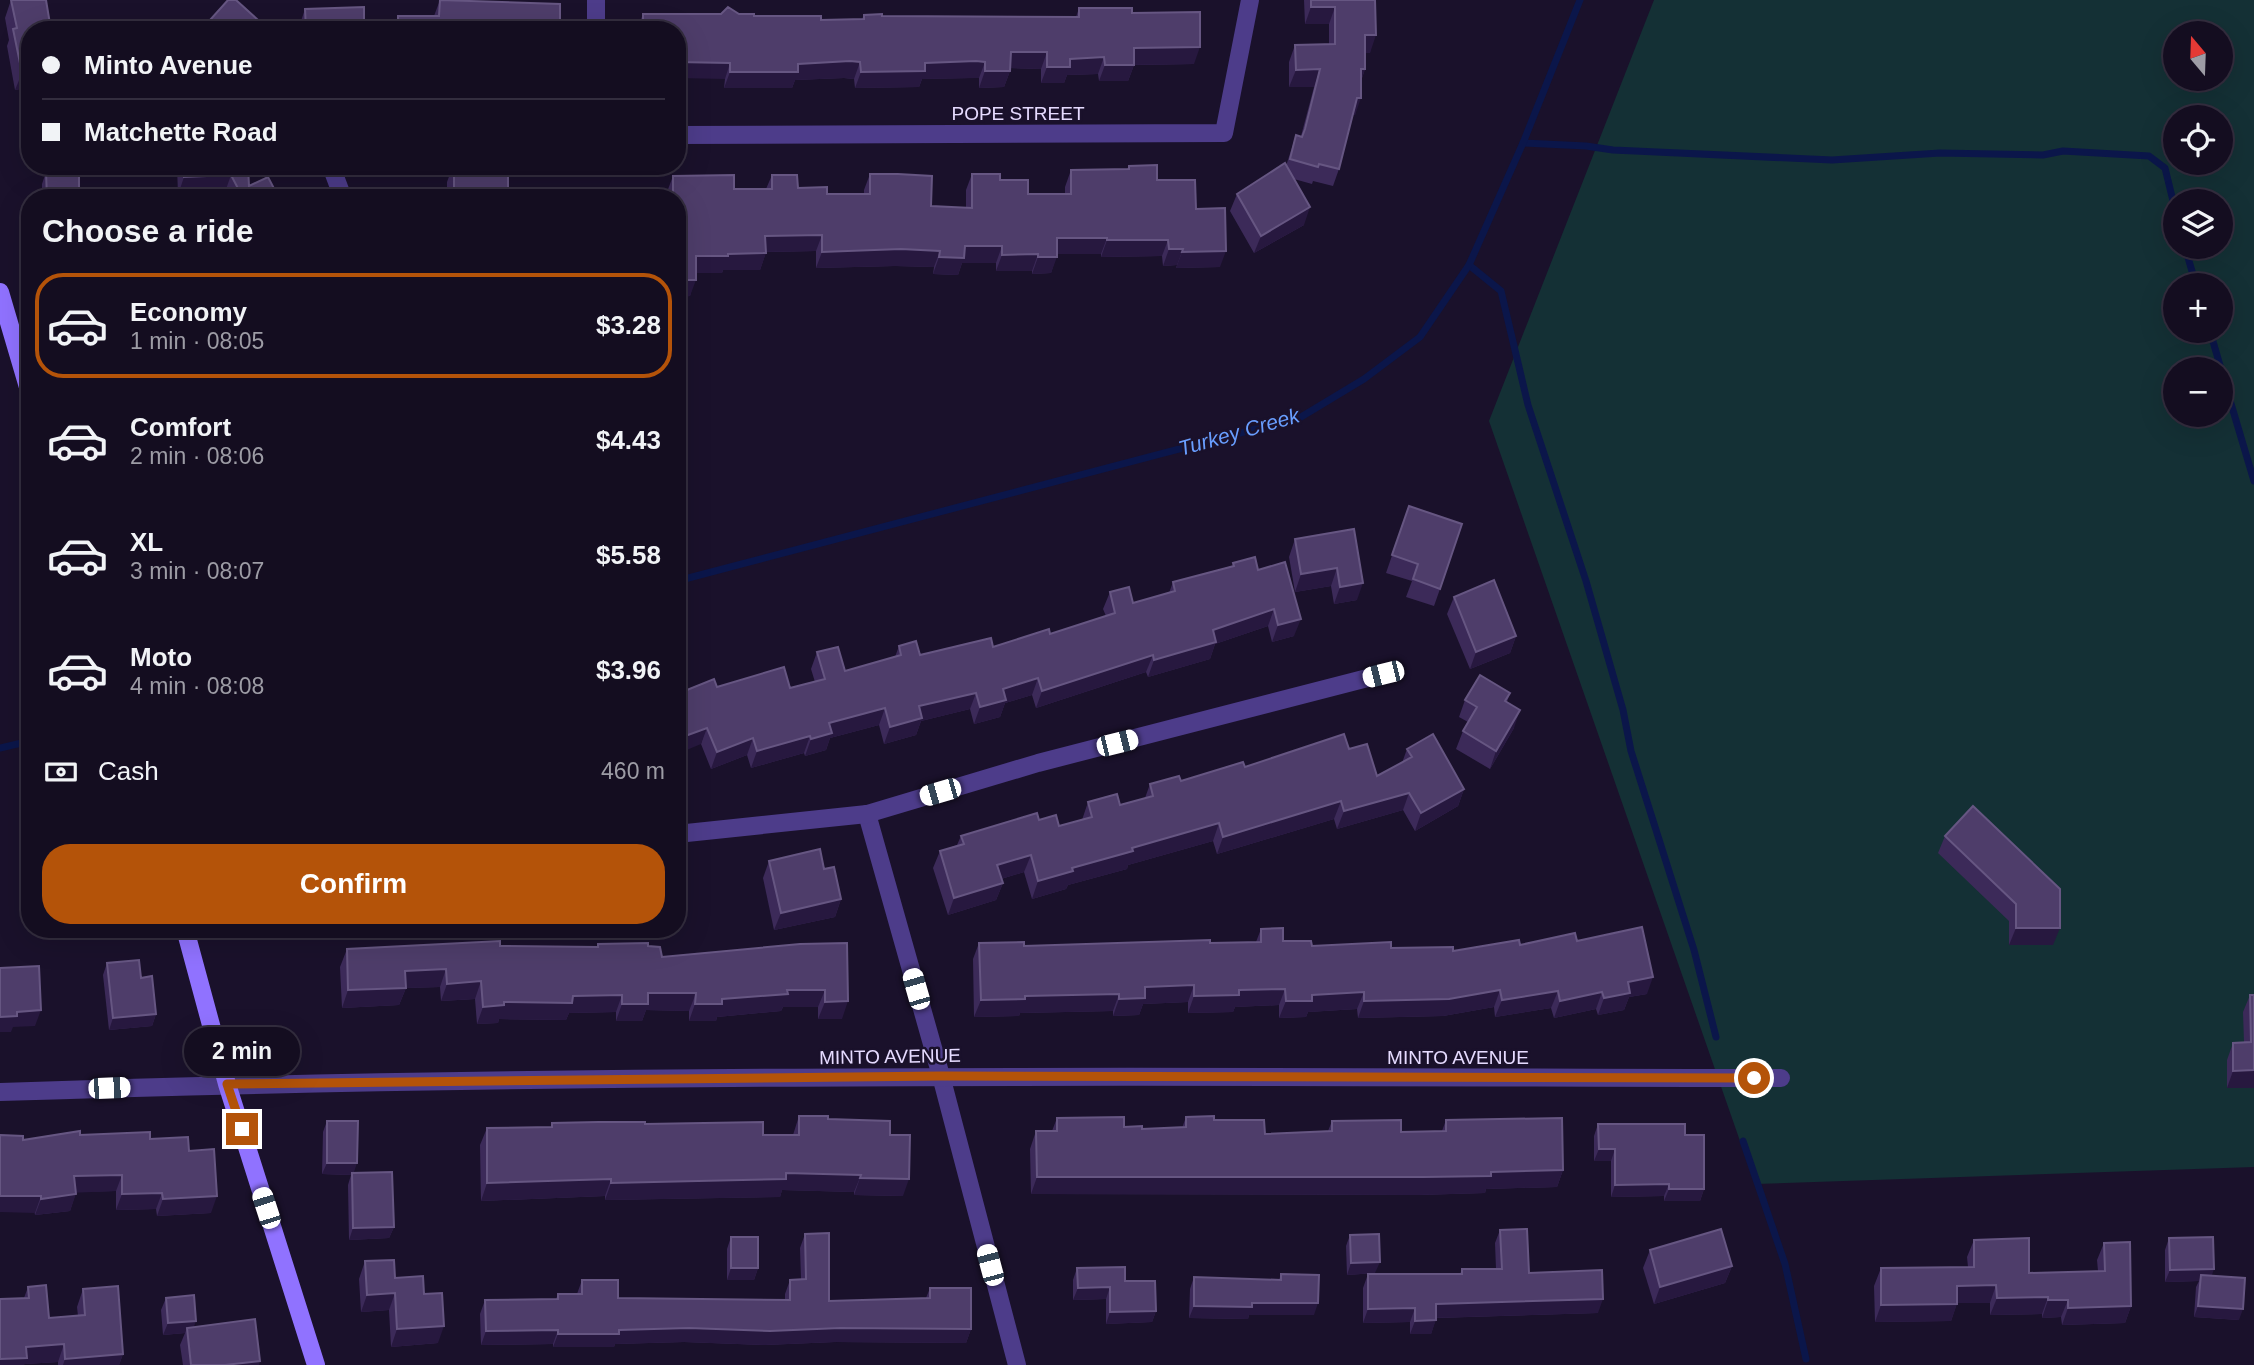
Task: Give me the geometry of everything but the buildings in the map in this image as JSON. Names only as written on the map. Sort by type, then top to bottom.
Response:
[{"type":"street","points":[[596,0],[596,21]]},
{"type":"street","name":"POPE STREET","points":[[686,135],[1224,133],[1250,0]]},
{"type":"street","points":[[0,292],[21,363]]},
{"type":"street","points":[[686,833],[867,814],[1038,763],[1383,674]]},
{"type":"street","points":[[867,814],[941,1076],[1017,1365]]},
{"type":"street","points":[[187,938],[227,1084],[316,1365]]},
{"type":"street","name":"MINTO AVENUE","points":[[0,1092],[227,1084],[941,1076],[1782,1079]]},
{"type":"green space","points":[[1654,0],[2254,0],[2254,1167],[1755,1184],[1489,421]]},
{"type":"waterway","name":"Turkey Creek","points":[[686,579],[1301,417],[1364,379],[1420,337],[1469,265],[1523,143],[1580,0]]},
{"type":"waterway","points":[[1523,143],[1832,160],[1940,153],[2043,155],[2063,151],[2149,156],[2165,168],[2170,189]]},
{"type":"waterway","points":[[2188,259],[2193,273]]},
{"type":"waterway","points":[[1469,265],[1501,291],[1528,405],[1586,581],[1623,710],[1631,751],[1694,950],[1716,1037]]},
{"type":"waterway","points":[[2213,343],[2218,357]]},
{"type":"waterway","points":[[2233,410],[2254,481]]},
{"type":"waterway","name":"Turkey Creek","points":[[0,748],[21,743]]},
{"type":"waterway","points":[[1743,1141],[1785,1264],[1806,1359]]},
{"type":"route","points":[[242,1129],[227,1084],[941,1076],[1754,1078]]}]
